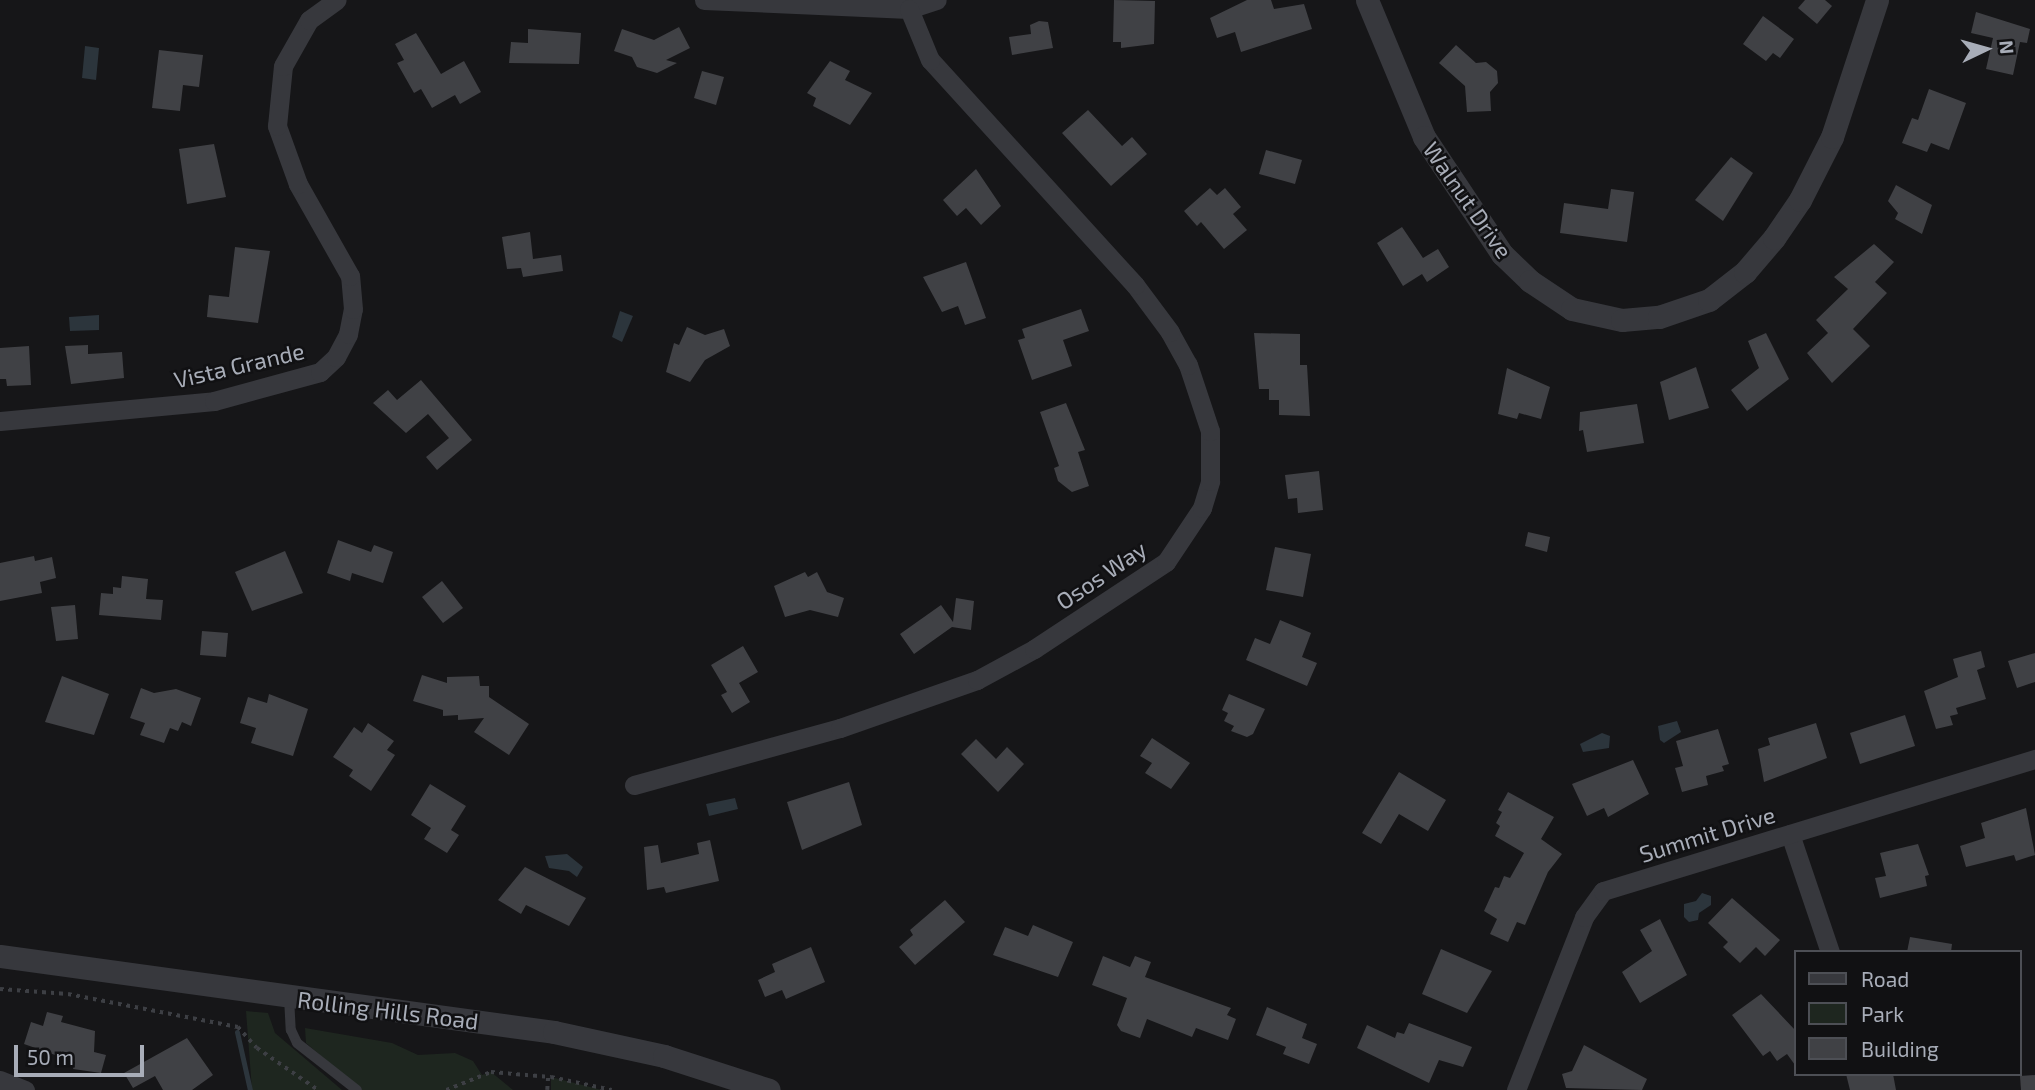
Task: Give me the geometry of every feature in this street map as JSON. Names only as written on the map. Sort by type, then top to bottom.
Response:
[{"type":"street","name":"Vista Grande","points":[[0,421],[214,401],[320,372],[336,357],[348,334],[354,309],[350,276],[298,184],[277,126],[278,90],[292,47],[309,19],[337,0]]},
{"type":"street","points":[[704,0],[909,9],[937,0]]},
{"type":"street","name":"Walnut Drive","points":[[1367,0],[1424,137],[1502,254],[1530,281],[1572,309],[1622,320],[1659,317],[1709,300],[1745,272],[1774,238],[1800,200],[1832,136],[1877,0]]},
{"type":"street","name":"Osos Way","points":[[634,785],[840,729],[977,680],[1034,649],[1166,562],[1202,509],[1210,481],[1210,431],[1188,365],[1170,332],[1135,285],[930,60],[909,9]]},
{"type":"street","name":"Summit Drive","points":[[1516,1090],[1594,898],[1603,891],[2035,759]]},
{"type":"street","points":[[1790,834],[1829,950]]},
{"type":"street","name":"Rolling Hills Road","points":[[0,956],[554,1032],[664,1056],[769,1090]]},
{"type":"street","points":[[0,1080],[24,1090]]},
{"type":"lane","points":[[289,997],[291,1030],[297,1043],[357,1090]]},
{"type":"path","points":[[0,989],[68,993],[239,1027],[257,1048],[318,1090]]},
{"type":"path","points":[[446,1090],[491,1072],[548,1076],[612,1090]]},
{"type":"path","points":[[547,1090],[548,1076]]},
{"type":"green space","points":[[246,1011],[268,1013],[275,1033],[342,1090],[252,1090]]},
{"type":"green space","points":[[305,1028],[392,1043],[418,1055],[455,1053],[473,1061],[482,1075],[491,1072],[513,1090],[361,1090],[306,1043]]},
{"type":"green space","points":[[551,1077],[602,1090],[551,1090]]},
{"type":"shaded area","points":[[85,46],[99,48],[96,80],[82,78]]},
{"type":"shaded area","points":[[620,311],[633,316],[622,342],[612,337]]},
{"type":"shaded area","points":[[99,315],[99,330],[70,331],[69,317]]},
{"type":"shaded area","points":[[1677,721],[1681,732],[1664,743],[1660,740],[1658,726]]},
{"type":"shaded area","points":[[1602,733],[1610,736],[1609,748],[1583,752],[1580,744]]},
{"type":"shaded area","points":[[735,798],[738,809],[709,816],[706,804]]},
{"type":"shaded area","points":[[567,854],[583,867],[577,877],[569,871],[549,868],[545,856]]},
{"type":"shaded area","points":[[1702,893],[1711,896],[1711,905],[1699,913],[1698,920],[1689,922],[1684,917],[1684,904],[1696,901]]},
{"type":"building","points":[[1114,0],[1155,1],[1154,44],[1121,48],[1121,42],[1113,42]]},
{"type":"building","points":[[1247,0],[1271,0],[1274,9],[1304,4],[1312,29],[1241,52],[1235,32],[1217,38],[1210,18]]},
{"type":"building","points":[[1805,0],[1825,0],[1832,6],[1817,24],[1798,8]]},
{"type":"building","points":[[1976,12],[2030,29],[2027,43],[2020,42],[2013,75],[1986,69],[1993,38],[1971,33]]},
{"type":"building","points":[[1763,16],[1794,39],[1780,58],[1773,53],[1766,61],[1743,44]]},
{"type":"building","points":[[1039,21],[1048,22],[1053,48],[1012,55],[1009,37],[1031,34],[1030,25]]},
{"type":"building","points":[[679,27],[690,48],[666,60],[677,63],[657,73],[637,67],[632,57],[614,51],[622,29],[654,40]]},
{"type":"building","points":[[528,29],[581,33],[579,64],[509,63],[511,42],[528,43]]},
{"type":"building","points":[[416,33],[441,74],[464,61],[481,92],[460,104],[455,95],[432,108],[421,89],[414,93],[397,63],[404,60],[395,44]]},
{"type":"building","points":[[1456,45],[1476,63],[1486,62],[1497,71],[1498,83],[1490,92],[1491,111],[1467,112],[1465,86],[1439,63]]},
{"type":"building","points":[[159,50],[203,55],[199,87],[183,85],[180,111],[152,108]]},
{"type":"building","points":[[830,61],[850,71],[845,80],[872,93],[850,125],[813,106],[816,98],[807,93]]},
{"type":"building","points":[[702,71],[724,77],[716,105],[694,98]]},
{"type":"building","points":[[1929,89],[1966,103],[1949,150],[1931,143],[1927,152],[1902,143],[1912,118],[1918,120]]},
{"type":"building","points":[[1088,110],[1122,146],[1132,137],[1147,154],[1111,186],[1062,133]]},
{"type":"building","points":[[214,144],[226,197],[187,204],[179,149]]},
{"type":"building","points":[[1266,150],[1302,160],[1295,184],[1259,174]]},
{"type":"building","points":[[1731,157],[1753,173],[1723,221],[1695,200]]},
{"type":"building","points":[[976,169],[1001,206],[981,225],[966,208],[957,216],[943,200]]},
{"type":"building","points":[[1896,185],[1932,205],[1922,234],[1895,219],[1898,213],[1888,201]]},
{"type":"building","points":[[1210,188],[1217,195],[1225,188],[1241,207],[1233,214],[1247,230],[1224,249],[1201,222],[1197,226],[1184,211]]},
{"type":"building","points":[[1611,189],[1634,192],[1627,242],[1560,233],[1564,203],[1608,209]]},
{"type":"building","points":[[1402,227],[1423,258],[1438,249],[1449,267],[1427,282],[1422,274],[1403,286],[1377,243]]},
{"type":"building","points":[[530,232],[533,259],[561,255],[563,271],[523,277],[521,268],[507,269],[502,237]]},
{"type":"building","points":[[1874,244],[1894,262],[1875,282],[1887,293],[1853,329],[1870,346],[1832,383],[1807,353],[1828,333],[1816,320],[1848,289],[1834,277]]},
{"type":"building","points":[[235,247],[270,251],[258,323],[207,317],[209,295],[229,297]]},
{"type":"building","points":[[966,262],[986,318],[965,325],[958,306],[942,312],[923,277]]},
{"type":"building","points":[[1081,309],[1089,331],[1063,340],[1072,366],[1032,380],[1018,340],[1025,338],[1022,329]]},
{"type":"building","points":[[687,327],[705,335],[724,329],[730,346],[705,360],[690,382],[666,372],[674,343],[679,345]]},
{"type":"building","points":[[1254,333],[1300,334],[1300,365],[1307,365],[1310,416],[1279,415],[1279,400],[1269,400],[1269,389],[1259,389]]},
{"type":"building","points":[[1766,333],[1789,379],[1747,411],[1731,390],[1759,368],[1748,341]]},
{"type":"building","points":[[88,345],[88,354],[122,352],[124,378],[71,384],[65,346]]},
{"type":"building","points":[[29,346],[31,385],[7,386],[6,379],[0,379],[0,348]]},
{"type":"building","points":[[1696,367],[1709,408],[1669,420],[1660,382]]},
{"type":"building","points":[[1507,368],[1550,387],[1541,419],[1519,413],[1517,419],[1498,414]]},
{"type":"building","points":[[421,380],[472,440],[437,470],[426,457],[449,438],[428,414],[406,433],[373,403],[388,390],[397,400]]},
{"type":"building","points":[[1066,403],[1085,450],[1078,452],[1089,486],[1072,492],[1058,481],[1054,468],[1059,466],[1040,412]]},
{"type":"building","points":[[1637,404],[1644,443],[1587,452],[1583,430],[1579,431],[1580,412]]},
{"type":"building","points":[[1319,471],[1323,510],[1298,513],[1297,498],[1288,499],[1285,475]]},
{"type":"building","points":[[1528,532],[1550,537],[1547,552],[1525,546]]},
{"type":"building","points":[[338,540],[371,552],[374,545],[393,552],[383,583],[352,573],[350,581],[327,573]]},
{"type":"building","points":[[1275,547],[1311,554],[1303,597],[1266,590]]},
{"type":"building","points":[[285,551],[303,593],[252,611],[235,572]]},
{"type":"building","points":[[34,556],[35,561],[52,557],[56,578],[40,582],[42,593],[0,601],[0,563]]},
{"type":"building","points":[[805,572],[808,577],[817,572],[827,592],[844,598],[838,617],[810,610],[785,617],[774,586]]},
{"type":"building","points":[[122,576],[148,579],[146,599],[163,600],[161,620],[99,615],[101,593],[113,594],[113,587],[121,588]]},
{"type":"building","points":[[442,581],[463,608],[443,623],[422,597]]},
{"type":"building","points":[[956,598],[974,601],[971,630],[952,627],[914,654],[900,634],[941,605],[953,622]]},
{"type":"building","points":[[75,605],[78,639],[56,641],[51,607]]},
{"type":"building","points":[[1280,620],[1311,633],[1302,657],[1317,663],[1307,686],[1246,660],[1255,638],[1270,644]]},
{"type":"building","points":[[202,631],[228,633],[226,657],[200,655]]},
{"type":"building","points":[[743,646],[758,672],[739,683],[750,702],[732,713],[721,695],[727,692],[711,665]]},
{"type":"building","points":[[1981,651],[1985,667],[1977,670],[1986,699],[1956,708],[1958,714],[1950,716],[1953,725],[1936,729],[1924,691],[1958,677],[1953,659]]},
{"type":"building","points":[[2035,653],[2035,682],[2017,688],[2008,661]]},
{"type":"building","points":[[422,675],[447,683],[447,677],[479,676],[480,686],[489,686],[489,697],[529,724],[509,755],[474,732],[484,718],[458,720],[458,715],[443,716],[443,710],[413,701]]},
{"type":"building","points":[[62,676],[109,694],[94,735],[45,722]]},
{"type":"building","points":[[141,688],[154,693],[176,689],[201,698],[191,726],[182,722],[178,731],[170,728],[164,743],[140,735],[145,723],[130,718]]},
{"type":"building","points":[[269,694],[308,709],[293,756],[251,743],[256,728],[240,723],[248,697],[267,703]]},
{"type":"building","points":[[1229,694],[1265,709],[1253,734],[1247,737],[1231,731],[1234,726],[1224,721],[1228,713],[1222,710]]},
{"type":"building","points":[[1905,715],[1915,746],[1860,764],[1850,733]]},
{"type":"building","points":[[368,723],[394,741],[387,750],[395,755],[371,791],[349,776],[353,770],[333,757],[354,727],[362,733]]},
{"type":"building","points":[[1816,723],[1827,758],[1764,782],[1758,749],[1770,745],[1768,738]]},
{"type":"building","points":[[1718,729],[1729,764],[1722,766],[1724,771],[1706,776],[1708,785],[1682,792],[1675,768],[1683,766],[1676,741]]},
{"type":"building","points":[[1152,738],[1190,763],[1171,789],[1145,773],[1152,763],[1140,756]]},
{"type":"building","points":[[976,739],[996,759],[1007,747],[1024,764],[998,792],[961,754]]},
{"type":"building","points":[[1633,760],[1649,794],[1608,817],[1604,808],[1587,816],[1572,784]]},
{"type":"building","points":[[1399,772],[1446,800],[1428,831],[1399,814],[1381,844],[1362,833]]},
{"type":"building","points":[[849,782],[862,825],[802,850],[787,802]]},
{"type":"building","points":[[430,784],[466,806],[451,830],[459,835],[447,853],[424,839],[431,828],[411,815]]},
{"type":"building","points":[[1508,792],[1554,817],[1541,839],[1562,854],[1548,872],[1525,925],[1517,922],[1508,942],[1490,934],[1497,919],[1484,911],[1495,887],[1499,888],[1504,876],[1510,878],[1524,853],[1495,836],[1500,826],[1496,823],[1502,812],[1498,810]]},
{"type":"building","points":[[2026,808],[2035,855],[2016,861],[2014,855],[1966,867],[1960,846],[1985,838],[1981,823]]},
{"type":"building","points":[[710,840],[719,881],[666,893],[664,887],[647,890],[644,847],[658,845],[661,863],[699,854],[697,843]]},
{"type":"building","points":[[1918,844],[1929,875],[1925,876],[1927,886],[1880,898],[1875,878],[1886,876],[1880,853]]},
{"type":"building","points":[[525,867],[586,898],[569,926],[526,905],[521,914],[498,900]]},
{"type":"building","points":[[1732,898],[1780,940],[1765,956],[1756,947],[1740,963],[1723,947],[1728,942],[1708,923]]},
{"type":"building","points":[[945,900],[965,922],[915,965],[899,947],[913,935],[910,930]]},
{"type":"building","points":[[1660,919],[1687,975],[1640,1003],[1622,972],[1652,951],[1640,930]]},
{"type":"building","points":[[1033,925],[1073,942],[1058,977],[993,955],[1005,927],[1028,936]]},
{"type":"building","points":[[1910,937],[1952,944],[1951,950],[1907,950]]},
{"type":"building","points":[[811,947],[825,982],[786,999],[782,990],[765,997],[758,980],[775,972],[772,964]]},
{"type":"building","points":[[1441,949],[1492,971],[1467,1013],[1422,994]]},
{"type":"building","points":[[1103,956],[1130,967],[1135,956],[1151,962],[1145,977],[1231,1008],[1227,1015],[1236,1019],[1228,1040],[1196,1028],[1192,1037],[1147,1019],[1140,1038],[1121,1031],[1117,1025],[1127,998],[1092,985]]},
{"type":"building","points":[[1761,994],[1794,1029],[1794,1064],[1787,1054],[1777,1061],[1770,1051],[1763,1056],[1732,1015]]},
{"type":"building","points":[[1267,1007],[1307,1024],[1302,1038],[1317,1044],[1309,1064],[1283,1054],[1286,1047],[1256,1035]]},
{"type":"building","points":[[47,1012],[63,1016],[61,1022],[95,1031],[94,1052],[106,1055],[101,1073],[73,1069],[75,1062],[24,1044],[31,1022],[43,1026]]},
{"type":"building","points":[[1409,1023],[1472,1047],[1463,1067],[1439,1060],[1429,1083],[1357,1048],[1367,1025],[1395,1038],[1397,1032],[1404,1034]]},
{"type":"building","points":[[187,1038],[213,1075],[192,1090],[163,1090],[155,1076],[133,1088],[124,1073]]},
{"type":"building","points":[[1584,1045],[1647,1079],[1642,1090],[1566,1088],[1562,1074],[1572,1071]]},
{"type":"building","points":[[2035,1075],[2035,1090],[2021,1090],[2021,1076]]},
{"type":"building","points":[[1846,1076],[1893,1076],[1896,1090],[1850,1090]]},
{"type":"waterway","points":[[237,1032],[250,1090]]}]
